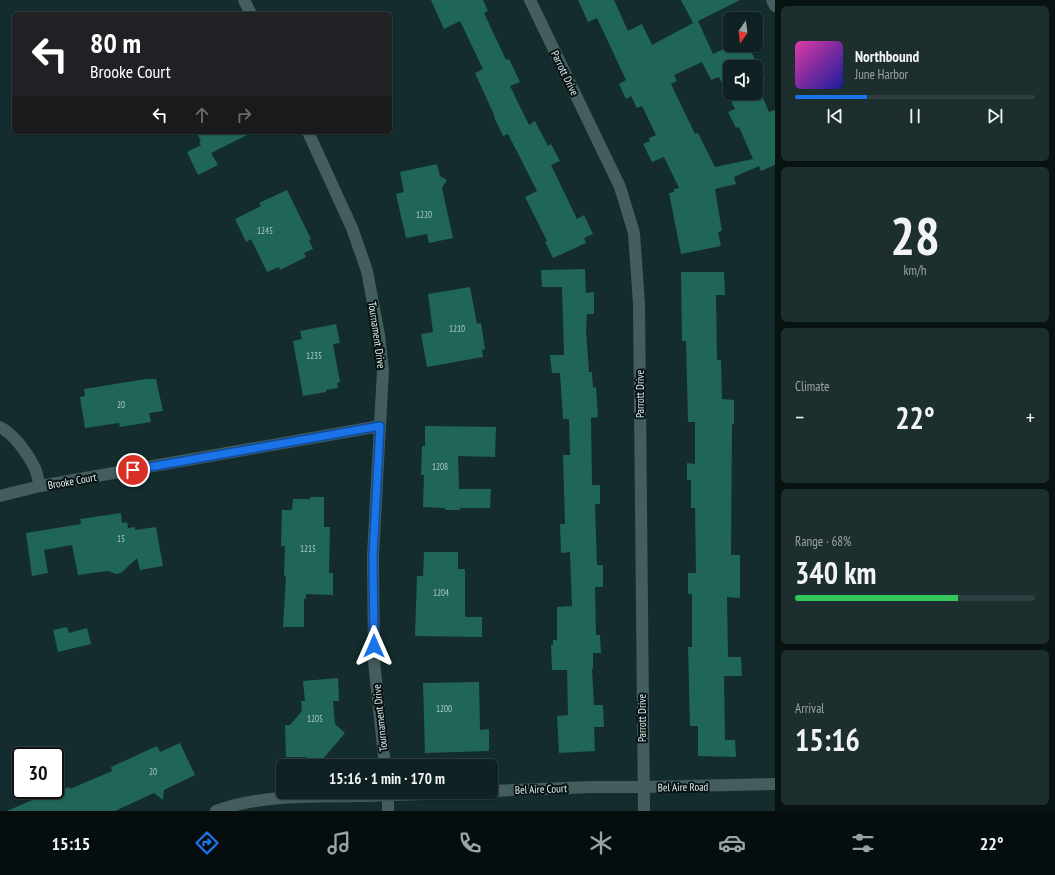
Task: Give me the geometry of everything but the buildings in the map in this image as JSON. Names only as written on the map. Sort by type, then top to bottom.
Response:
[{"type":"street","points":[[244,0],[250,12]]},
{"type":"street","name":"Parrott Drive","points":[[530,0],[620,187],[634,233],[639,304],[644,811]]},
{"type":"street","points":[[772,0],[775,6]]},
{"type":"street","name":"Tournament Drive","points":[[309,134],[352,228],[367,271],[379,336],[383,370],[373,556],[374,661],[384,759]]},
{"type":"street","name":"Brooke Court","points":[[0,496],[40,486],[380,426]]},
{"type":"street","points":[[0,427],[6,430],[26,453],[35,469],[40,486]]},
{"type":"street","name":"Bel Aire Road","points":[[591,787],[775,784]]},
{"type":"street","name":"Bel Aire Court","points":[[498,791],[591,787]]},
{"type":"street","points":[[216,811],[231,806],[276,798]]},
{"type":"street","points":[[388,799],[388,811]]},
{"type":"route","points":[[133,470],[380,426],[373,556],[374,646]]}]
